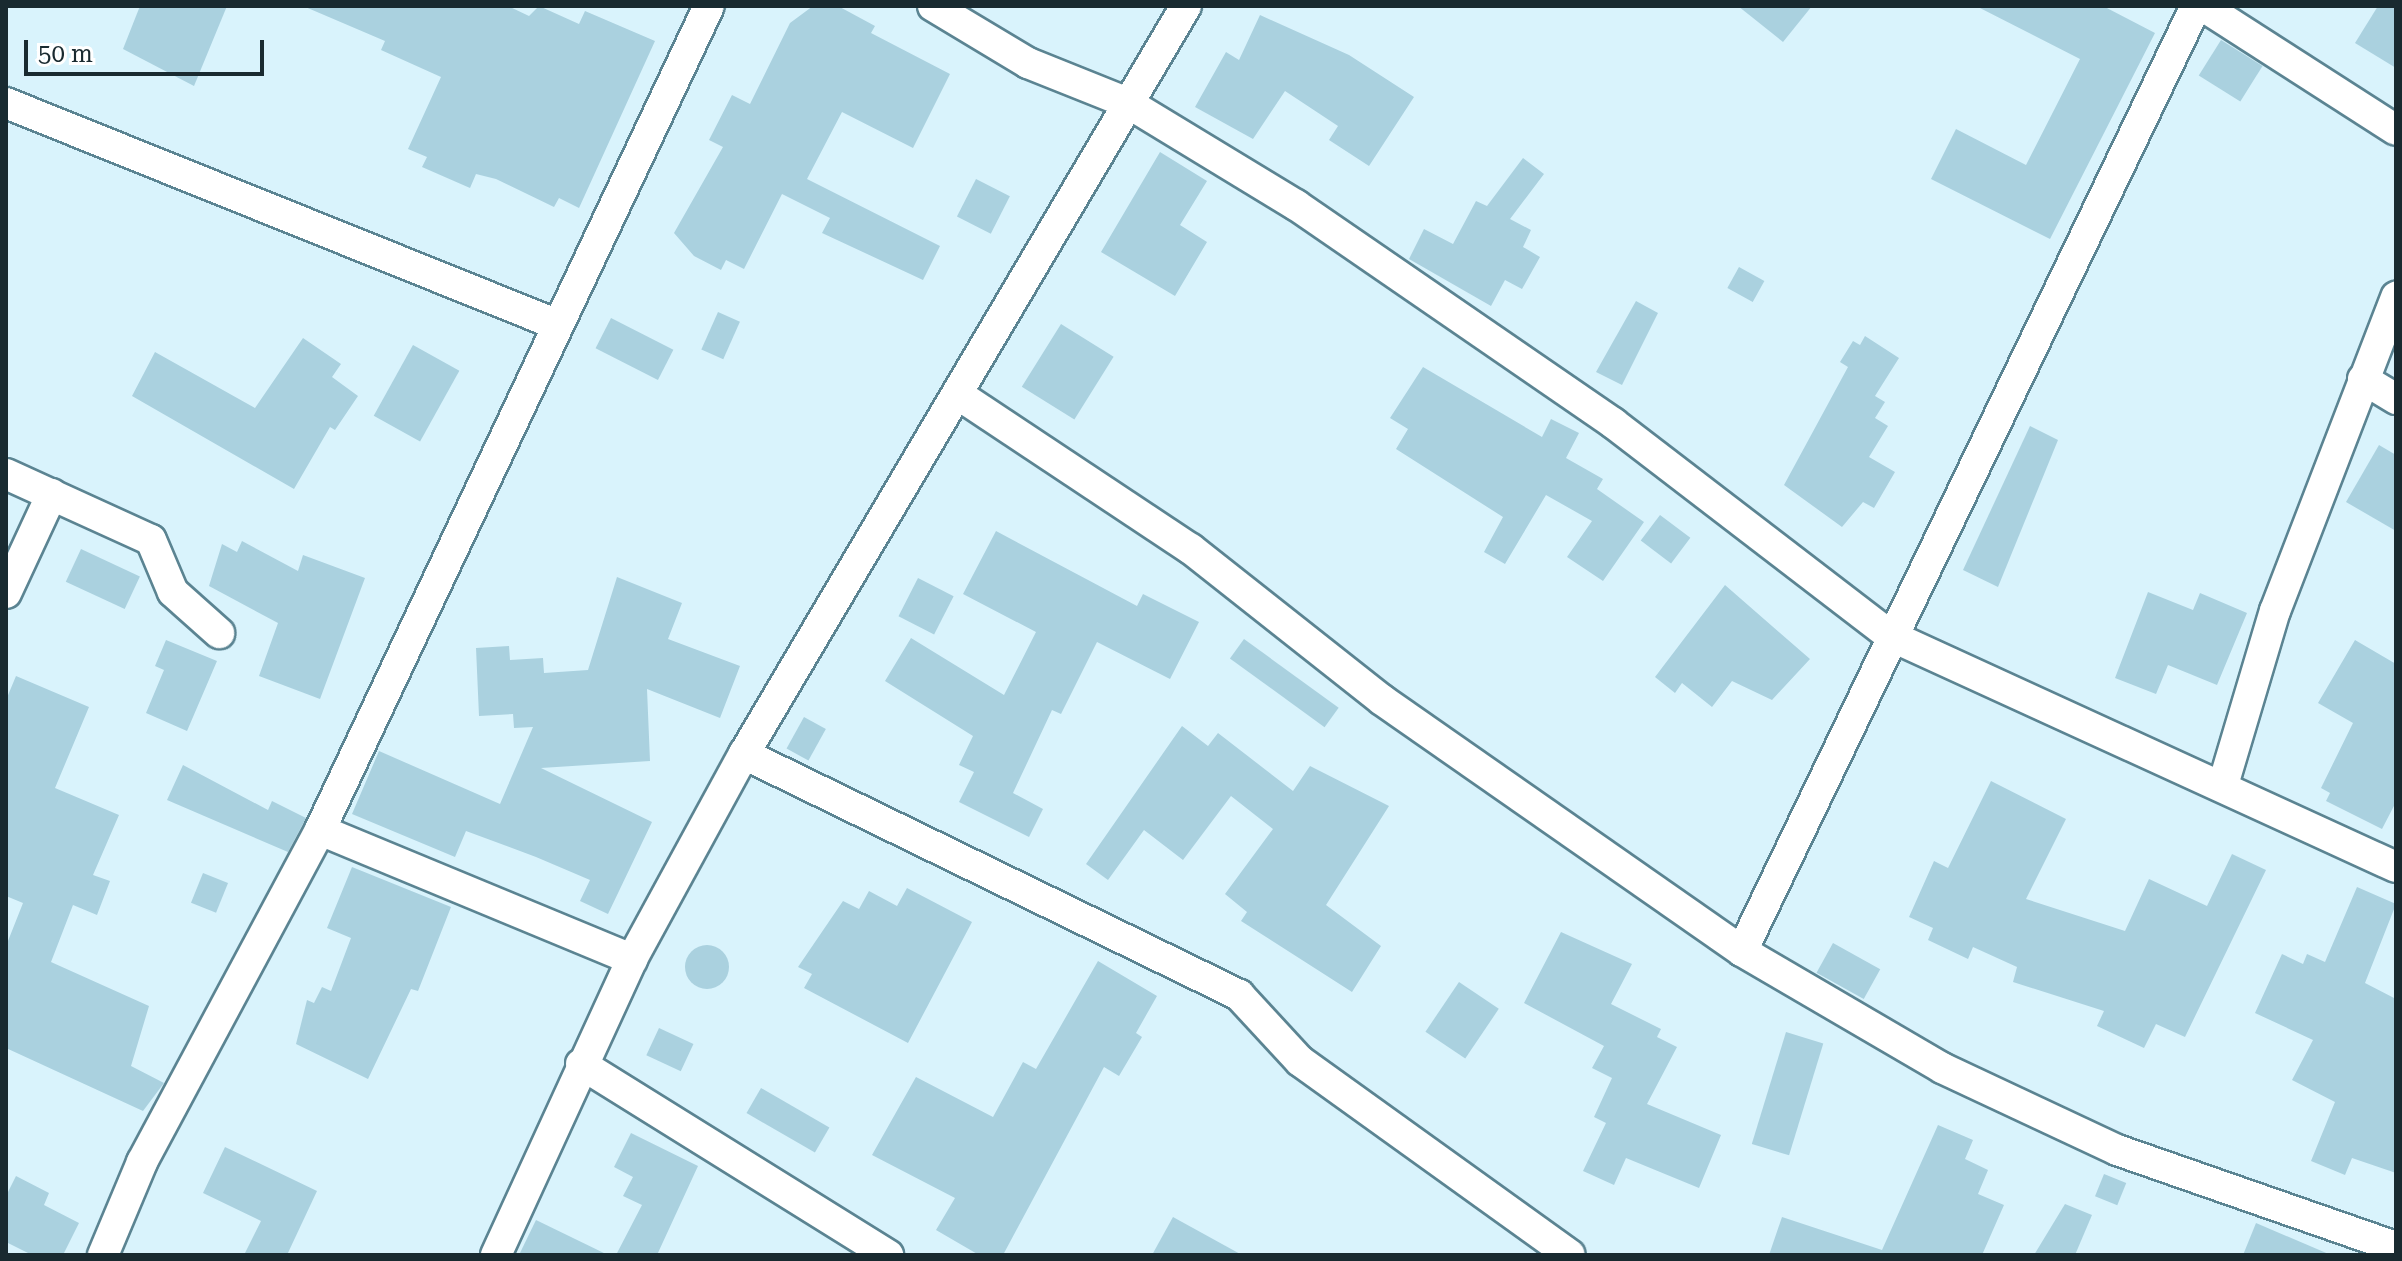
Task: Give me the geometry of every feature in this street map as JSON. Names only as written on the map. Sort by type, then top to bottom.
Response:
[{"type":"street","points":[[103,1255],[142,1162],[320,830],[553,323],[709,6]]},
{"type":"street","points":[[933,6],[1028,63],[1128,103],[1296,205],[1613,423],[1891,636],[2084,729],[2223,785],[2396,867]]},
{"type":"street","points":[[496,1255],[581,1064],[632,959],[744,754],[959,395],[1186,6]]},
{"type":"street","points":[[1742,951],[2196,6]]},
{"type":"street","points":[[2203,6],[2396,130]]},
{"type":"street","points":[[6,103],[553,323]]},
{"type":"street","points":[[2223,785],[2275,611],[2396,297]]},
{"type":"street","points":[[2363,379],[2396,399]]},
{"type":"street","points":[[959,395],[1191,549],[1382,700],[1742,951],[1942,1068],[2117,1150],[2396,1247]]},
{"type":"street","points":[[6,474],[151,540],[173,592],[219,633]]},
{"type":"street","points":[[6,593],[52,494]]},
{"type":"street","points":[[744,754],[1239,995],[1300,1061],[1570,1255]]},
{"type":"street","points":[[320,830],[632,959]]},
{"type":"street","points":[[581,1064],[888,1255]]},
{"type":"building","points":[[140,6],[227,6],[194,86],[123,49]]},
{"type":"building","points":[[303,6],[508,6],[529,16],[539,6],[579,24],[585,11],[655,41],[579,208],[559,198],[554,207],[496,179],[476,174],[470,188],[422,167],[427,157],[408,149],[441,77],[381,50],[385,41]]},
{"type":"building","points":[[813,6],[838,6],[875,26],[871,33],[950,74],[913,148],[842,112],[807,179],[940,246],[923,280],[822,233],[830,218],[782,194],[744,269],[726,260],[721,270],[694,256],[674,233],[723,147],[709,140],[732,95],[750,104],[790,23]]},
{"type":"building","points":[[1738,6],[1812,6],[1783,42]]},
{"type":"building","points":[[1976,6],[2103,6],[2155,33],[2050,239],[1931,179],[1956,129],[2026,165],[2080,59]]},
{"type":"building","points":[[2378,6],[2396,6],[2396,68],[2355,43]]},
{"type":"building","points":[[1260,15],[1349,55],[1414,97],[1369,166],[1329,140],[1338,126],[1285,91],[1253,139],[1195,107],[1226,52],[1239,60]]},
{"type":"building","points":[[2221,40],[2263,66],[2240,102],[2199,76]]},
{"type":"building","points":[[1160,152],[1207,181],[1180,225],[1207,242],[1175,296],[1101,252]]},
{"type":"building","points":[[1523,158],[1544,174],[1510,219],[1531,230],[1523,247],[1540,257],[1522,289],[1505,280],[1491,306],[1409,259],[1424,229],[1453,244],[1476,201],[1487,206]]},
{"type":"building","points":[[976,179],[1010,196],[991,234],[957,216]]},
{"type":"building","points":[[1739,267],[1764,281],[1753,302],[1727,288]]},
{"type":"building","points":[[1636,301],[1658,313],[1622,385],[1596,372]]},
{"type":"building","points":[[718,312],[740,322],[723,359],[701,349]]},
{"type":"building","points":[[611,318],[673,350],[658,380],[596,348]]},
{"type":"building","points":[[1061,324],[1114,357],[1074,420],[1022,387]]},
{"type":"building","points":[[1865,336],[1899,358],[1875,396],[1885,402],[1875,418],[1888,426],[1869,457],[1895,472],[1874,508],[1863,502],[1842,527],[1784,485],[1848,367],[1840,362],[1853,341],[1860,345]]},
{"type":"building","points":[[303,338],[341,364],[332,377],[358,396],[335,430],[330,427],[294,489],[132,396],[155,352],[255,408]]},
{"type":"building","points":[[413,345],[459,371],[420,442],[374,416]]},
{"type":"building","points":[[1423,367],[1542,437],[1551,419],[1579,433],[1566,458],[1603,479],[1597,489],[1644,522],[1603,581],[1567,557],[1592,521],[1546,495],[1505,564],[1484,552],[1503,517],[1396,449],[1408,429],[1390,418]]},
{"type":"building","points":[[2030,426],[2058,440],[1998,587],[1963,570]]},
{"type":"building","points":[[2379,445],[2396,455],[2396,531],[2346,502]]},
{"type":"building","points":[[1660,515],[1690,538],[1671,563],[1641,541]]},
{"type":"building","points":[[996,531],[1137,606],[1143,594],[1199,622],[1170,679],[1097,642],[1061,714],[1052,710],[1013,793],[1043,809],[1029,837],[959,802],[974,772],[959,765],[973,736],[885,681],[911,638],[1004,695],[1036,632],[963,594]]},
{"type":"building","points":[[242,541],[298,571],[303,555],[365,578],[320,699],[259,676],[278,623],[209,586],[222,544],[237,552]]},
{"type":"building","points":[[81,549],[140,576],[125,609],[66,582]]},
{"type":"building","points":[[617,577],[682,603],[668,639],[740,666],[720,718],[647,689],[650,761],[541,768],[652,822],[608,914],[580,901],[590,880],[536,857],[466,831],[455,857],[352,814],[379,751],[500,804],[533,727],[514,728],[513,714],[479,716],[476,648],[509,646],[510,660],[543,658],[544,673],[588,670]]},
{"type":"building","points":[[918,578],[954,596],[934,634],[898,616]]},
{"type":"building","points":[[1725,585],[1810,659],[1772,700],[1732,681],[1712,707],[1682,683],[1675,693],[1655,677]]},
{"type":"building","points":[[2148,592],[2193,610],[2200,593],[2247,613],[2217,685],[2168,665],[2156,694],[2115,678]]},
{"type":"building","points":[[1244,639],[1339,708],[1325,727],[1230,658]]},
{"type":"building","points":[[166,640],[217,661],[187,731],[146,713],[164,670],[155,666]]},
{"type":"building","points":[[2355,640],[2396,664],[2396,802],[2382,829],[2326,801],[2330,793],[2321,788],[2353,723],[2318,703]]},
{"type":"building","points":[[16,676],[89,707],[55,788],[119,815],[93,875],[110,881],[97,915],[73,905],[51,962],[149,1006],[131,1066],[164,1083],[143,1111],[6,1048],[6,946],[23,903],[6,896],[6,700]]},
{"type":"building","points":[[804,717],[826,729],[808,761],[787,748]]},
{"type":"building","points":[[1182,726],[1208,746],[1218,733],[1293,791],[1310,766],[1389,806],[1326,905],[1381,946],[1352,992],[1241,921],[1247,912],[1225,894],[1273,829],[1231,796],[1183,860],[1144,830],[1108,880],[1086,864]]},
{"type":"building","points":[[183,765],[268,810],[272,801],[306,818],[288,852],[167,800]]},
{"type":"building","points":[[1991,781],[2066,819],[2026,899],[2125,931],[2149,879],[2207,906],[2232,854],[2266,870],[2185,1037],[2156,1024],[2144,1048],[2097,1026],[2104,1011],[2013,982],[2017,967],[1973,947],[1968,959],[1928,940],[1933,928],[1909,917],[1934,861],[1948,868]]},
{"type":"building","points":[[352,867],[451,907],[418,991],[411,989],[368,1079],[296,1044],[307,1000],[314,1003],[322,987],[331,991],[351,938],[327,928]]},
{"type":"building","points":[[203,873],[228,883],[216,913],[191,903]]},
{"type":"building","points":[[2357,887],[2396,904],[2365,983],[2396,999],[2396,1173],[2352,1158],[2345,1175],[2311,1161],[2335,1102],[2292,1080],[2313,1040],[2255,1013],[2282,954],[2303,964],[2307,954],[2325,962]]},
{"type":"building","points":[[907,888],[972,922],[908,1043],[804,988],[812,974],[798,967],[843,901],[859,909],[869,891],[897,906]]},
{"type":"building","points":[[1561,932],[1632,964],[1611,1004],[1661,1029],[1657,1037],[1677,1047],[1647,1104],[1721,1135],[1699,1188],[1626,1158],[1614,1185],[1583,1171],[1606,1123],[1594,1117],[1612,1078],[1592,1068],[1604,1046],[1524,1003]]},
{"type":"building","points":[[1833,943],[1880,969],[1864,999],[1817,973]]},
{"type":"building","points":[[707,945],[723,951],[729,967],[723,983],[707,989],[691,983],[685,967],[691,951]]},
{"type":"building","points":[[1098,961],[1157,996],[1136,1033],[1142,1037],[1119,1076],[1104,1067],[1003,1255],[979,1255],[936,1230],[955,1198],[872,1155],[916,1077],[993,1117],[1023,1062],[1036,1069]]},
{"type":"building","points":[[1459,982],[1499,1009],[1465,1059],[1425,1032]]},
{"type":"building","points":[[659,1028],[693,1044],[681,1071],[646,1055]]},
{"type":"building","points":[[1786,1032],[1823,1043],[1789,1155],[1752,1144]]},
{"type":"building","points":[[761,1088],[829,1128],[815,1153],[746,1113]]},
{"type":"building","points":[[1938,1125],[1973,1140],[1965,1159],[1988,1170],[1978,1194],[2004,1205],[1982,1255],[1769,1255],[1782,1217],[1882,1250]]},
{"type":"building","points":[[631,1133],[698,1166],[657,1255],[616,1255],[642,1205],[623,1196],[633,1177],[614,1167]]},
{"type":"building","points":[[225,1147],[317,1191],[287,1255],[244,1255],[261,1221],[203,1193]]},
{"type":"building","points":[[2104,1174],[2126,1183],[2117,1205],[2095,1196]]},
{"type":"building","points":[[16,1176],[49,1193],[44,1205],[79,1223],[63,1255],[32,1255],[6,1242],[6,1196]]},
{"type":"building","points":[[2065,1204],[2092,1215],[2075,1255],[2034,1255]]},
{"type":"building","points":[[1173,1217],[1242,1255],[1152,1255]]},
{"type":"building","points":[[536,1220],[608,1255],[519,1255]]},
{"type":"building","points":[[2256,1223],[2331,1255],[2243,1255]]}]
